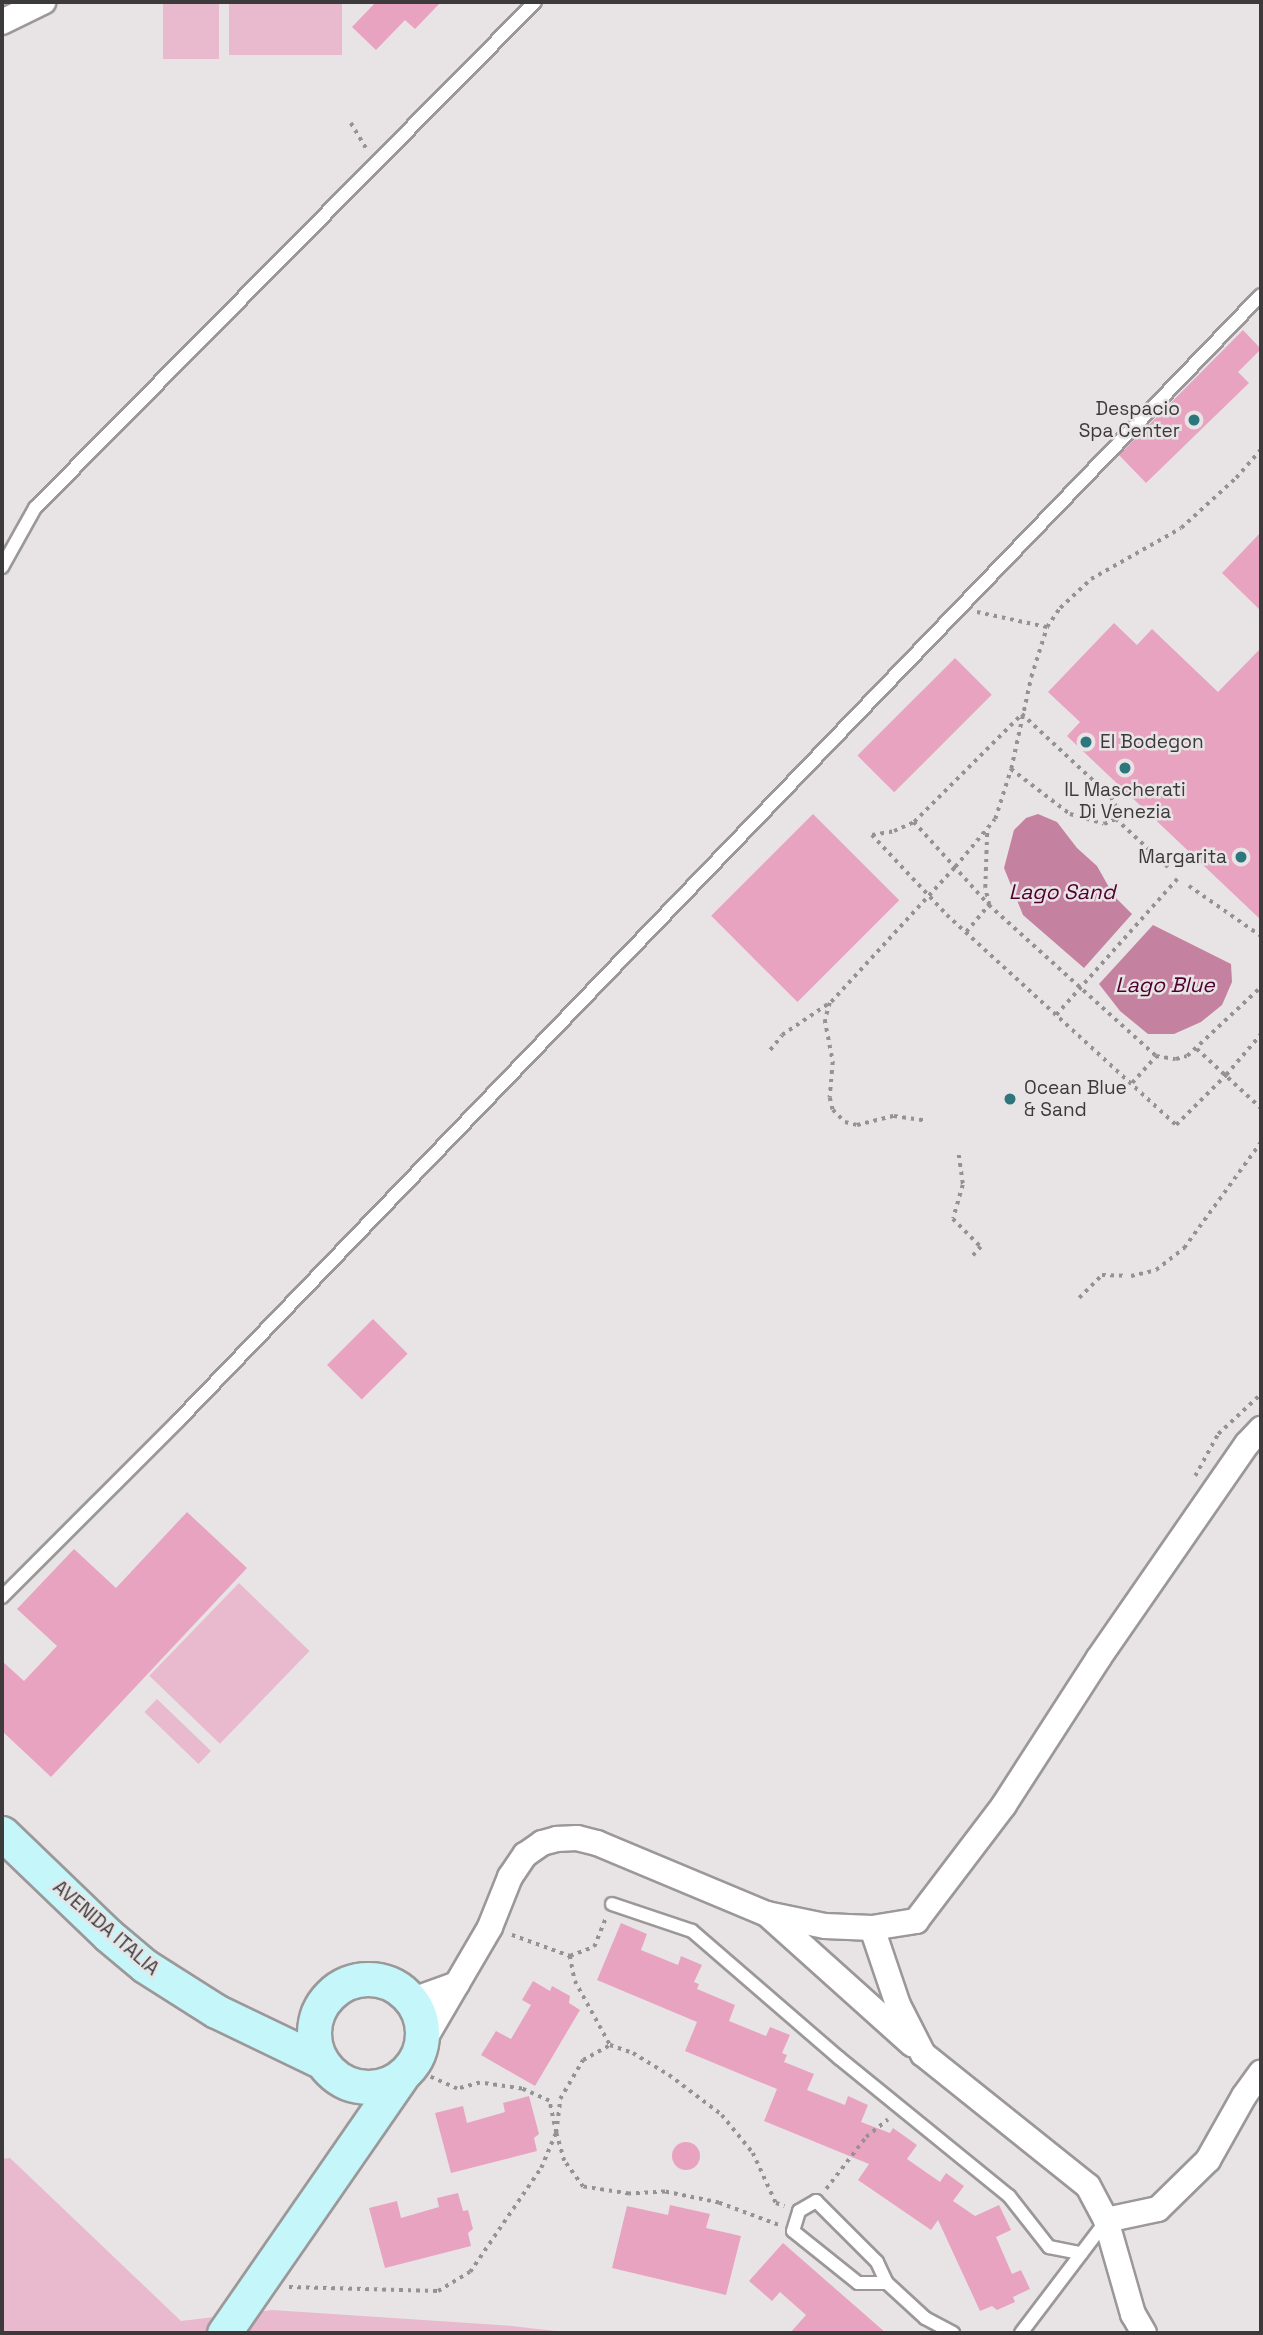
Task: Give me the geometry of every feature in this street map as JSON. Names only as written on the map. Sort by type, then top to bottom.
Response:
[{"type":"street","points":[[2,22],[43,2]]},
{"type":"street","points":[[224,2333],[259,2286],[410,2063],[491,1927],[509,1877],[525,1855],[542,1843],[577,1838],[597,1843],[767,1914],[825,1926],[872,1928],[916,1921],[1004,1805],[1098,1659],[1247,1444],[1261,1429]]},
{"type":"street","name":"AVENIDA ITALIA","points":[[2,1833],[145,1966],[216,2011],[257,2029],[328,2068]]},
{"type":"street","points":[[767,1914],[923,2054],[1088,2186],[1107,2220],[1133,2314],[1144,2333]]},
{"type":"street","points":[[872,1928],[898,2005],[923,2054]]},
{"type":"street","points":[[328,2068],[349,2084],[368,2087],[386,2084],[410,2063],[422,2031],[419,2015],[411,2001],[384,1982],[352,1982],[332,1994],[318,2013],[314,2029],[315,2045],[328,2068],[359,2140]]},
{"type":"street","points":[[411,2001],[457,1984]]},
{"type":"street","points":[[257,2029],[318,2013]]},
{"type":"street","points":[[1107,2220],[1158,2209],[1208,2160],[1244,2096],[1261,2073]]},
{"type":"lane","points":[[2,567],[35,508],[535,2]]},
{"type":"lane","points":[[2,1597],[188,1411],[1261,295]]},
{"type":"lane","points":[[612,1904],[692,1931],[901,2109],[1009,2196],[1049,2247],[1081,2253]]},
{"type":"lane","points":[[887,2283],[858,2283],[793,2231],[799,2211],[816,2201],[877,2262],[887,2283],[925,2318],[953,2333]]},
{"type":"lane","points":[[1021,2333],[1107,2220]]},
{"type":"path","points":[[351,123],[376,163]]},
{"type":"path","points":[[770,1051],[782,1035],[831,1002],[955,867],[995,819],[1047,627],[1059,608],[1090,579],[1181,528],[1236,478],[1261,449]]},
{"type":"path","points":[[960,608],[1047,627]]},
{"type":"path","points":[[1022,714],[1111,797],[1116,806],[1116,819],[1168,867]]},
{"type":"path","points":[[1022,714],[914,822],[894,831],[872,835],[966,932],[1176,1125],[1226,1076],[1261,1034]]},
{"type":"path","points":[[1010,769],[1070,814],[1104,824],[1116,819]]},
{"type":"path","points":[[914,822],[989,905],[1156,1056],[1176,1059],[1197,1049],[1261,987]]},
{"type":"path","points":[[987,830],[985,888],[989,905]]},
{"type":"path","points":[[1056,1016],[1179,877]]},
{"type":"path","points":[[1189,886],[1261,936]]},
{"type":"path","points":[[966,932],[989,905]]},
{"type":"path","points":[[831,1002],[825,1020],[832,1062],[832,1111],[845,1122],[857,1125],[894,1116],[924,1121]]},
{"type":"path","points":[[1197,1049],[1261,1108]]},
{"type":"path","points":[[1131,1084],[1156,1056]]},
{"type":"path","points":[[1079,1298],[1102,1275],[1129,1276],[1156,1270],[1184,1248],[1261,1142]]},
{"type":"path","points":[[959,1155],[963,1185],[953,1219],[981,1247],[973,1256]]},
{"type":"path","points":[[491,1927],[570,1956],[594,1947],[612,1904]]},
{"type":"path","points":[[570,1956],[575,1981],[610,2045],[633,2053],[669,2075],[722,2115],[753,2154],[776,2203],[799,2211]]},
{"type":"path","points":[[259,2286],[438,2291],[470,2272],[541,2168],[556,2133],[560,2099],[583,2060],[610,2045]]},
{"type":"path","points":[[410,2063],[457,2089],[480,2083],[522,2089],[549,2101],[564,2161],[583,2187],[629,2194],[665,2192],[719,2203],[793,2231]]},
{"type":"path","points":[[816,2201],[866,2137],[901,2109]]},
{"type":"shaded area","points":[[163,2],[219,2],[219,59],[163,59]]},
{"type":"shaded area","points":[[229,2],[342,2],[342,55],[229,55]]},
{"type":"shaded area","points":[[239,1583],[309,1651],[220,1744],[149,1676]]},
{"type":"shaded area","points":[[157,1699],[211,1751],[198,1764],[144,1712]]},
{"type":"shaded area","points":[[10,2158],[181,2321],[272,2310],[512,2326],[573,2333],[2,2333],[2,2159]]},
{"type":"water","name":"Lago Sand","points":[[1038,814],[1057,822],[1077,848],[1097,866],[1114,896],[1132,914],[1084,968],[1023,915],[1004,868],[1014,830],[1026,818]]},
{"type":"water","name":"Lago Blue","points":[[1153,925],[1231,964],[1232,982],[1222,1005],[1201,1022],[1174,1034],[1148,1034],[1120,1011],[1099,984]]},
{"type":"building","points":[[376,2],[441,2],[415,29],[405,20],[376,50],[352,27]]},
{"type":"building","points":[[1243,330],[1261,349],[1238,372],[1249,383],[1146,483],[1119,455]]},
{"type":"building","points":[[1261,532],[1261,611],[1222,573]]},
{"type":"building","points":[[1114,623],[1137,645],[1152,629],[1218,692],[1261,648],[1261,920],[1067,736],[1080,722],[1048,692]]},
{"type":"building","points":[[955,658],[992,695],[894,792],[857,756]]},
{"type":"building","points":[[813,814],[899,900],[797,1002],[711,916]]},
{"type":"building","points":[[373,1319],[408,1354],[362,1400],[327,1365]]},
{"type":"building","points":[[187,1512],[247,1568],[51,1777],[2,1731],[2,1661],[24,1681],[57,1646],[17,1609],[74,1549],[116,1588]]},
{"type":"building","points":[[621,1923],[647,1934],[641,1950],[678,1965],[681,1956],[702,1965],[694,1982],[699,1984],[697,1989],[735,2005],[729,2021],[766,2036],[770,2027],[790,2035],[782,2053],[787,2055],[784,2062],[814,2074],[807,2090],[845,2105],[848,2096],[868,2105],[861,2122],[890,2133],[893,2128],[917,2145],[907,2159],[940,2182],[946,2173],[964,2186],[953,2201],[975,2216],[999,2205],[1011,2230],[996,2237],[1012,2274],[1021,2270],[1030,2289],[1013,2297],[1015,2302],[997,2310],[992,2306],[980,2311],[938,2220],[931,2230],[858,2180],[869,2164],[764,2121],[777,2089],[685,2051],[697,2022],[597,1980]]},
{"type":"building","points":[[533,1981],[550,1991],[552,1986],[570,1996],[569,2003],[580,2010],[535,2086],[481,2055],[496,2031],[511,2039],[531,2005],[522,2000]]},
{"type":"building","points":[[529,2096],[539,2134],[534,2138],[537,2151],[451,2173],[435,2113],[463,2106],[467,2123],[505,2112],[503,2103]]},
{"type":"building","points":[[686,2142],[696,2146],[700,2156],[696,2166],[686,2170],[676,2166],[672,2156],[676,2146]]},
{"type":"building","points":[[458,2193],[463,2211],[468,2210],[473,2229],[468,2233],[471,2246],[385,2268],[369,2208],[397,2201],[401,2218],[439,2207],[437,2198]]},
{"type":"building","points":[[670,2205],[710,2214],[706,2228],[741,2236],[726,2295],[612,2268],[627,2206],[668,2215]]},
{"type":"building","points":[[783,2243],[886,2333],[790,2333],[806,2315],[780,2292],[772,2301],[749,2281]]},
{"type":"place","name":"Despacio Spa Center","points":[[1194,420]]},
{"type":"place","name":"El Bodegon","points":[[1086,742]]},
{"type":"place","name":"IL Mascherati Di Venezia","points":[[1125,768]]},
{"type":"place","name":"Margarita","points":[[1241,857]]},
{"type":"place","name":"Ocean Blue & Sand","points":[[1010,1099]]}]
